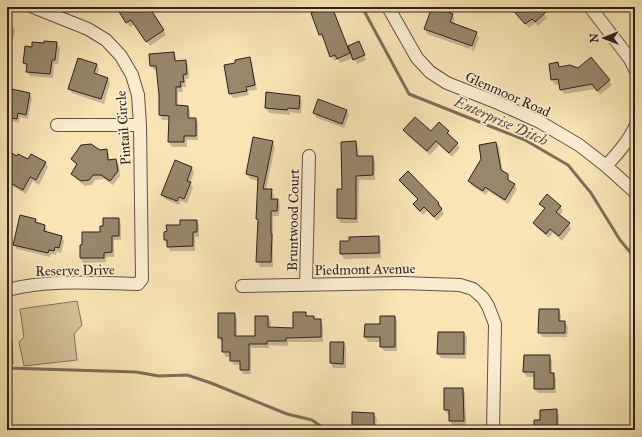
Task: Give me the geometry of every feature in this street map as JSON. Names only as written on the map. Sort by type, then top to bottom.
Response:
[{"type":"street","name":"Pintail Circle","points":[[33,7],[88,29],[106,40],[121,56],[132,75],[138,96],[140,125],[142,279]]},
{"type":"street","name":"Glenmoor Road","points":[[388,7],[417,58],[430,72],[447,83],[498,103],[540,122],[579,145],[606,166],[635,192]]},
{"type":"street","points":[[590,7],[630,59],[635,69]]},
{"type":"street","points":[[57,125],[140,125]]},
{"type":"street","points":[[606,166],[622,148],[633,132],[635,126]]},
{"type":"street","name":"Bruntwood Court","points":[[306,285],[309,156]]},
{"type":"street","name":"Reserve Drive","points":[[7,290],[28,285],[68,282],[138,284],[142,279]]},
{"type":"street","name":"Piedmont Avenue","points":[[242,286],[401,283],[460,285],[473,290],[483,298],[495,324],[493,430]]},
{"type":"shaded area","points":[[77,301],[82,325],[74,334],[77,360],[24,366],[19,342],[24,337],[20,309]]},
{"type":"shaded area","points":[[7,339],[12,339],[13,364],[7,364]]},
{"type":"building","points":[[116,7],[149,7],[164,30],[146,42],[131,20],[126,23]]},
{"type":"building","points":[[326,7],[332,7],[350,53],[337,59],[335,55],[330,57],[322,34],[319,35],[311,13]]},
{"type":"building","points":[[432,7],[453,14],[450,22],[477,32],[472,46],[424,29]]},
{"type":"building","points":[[510,7],[541,7],[546,12],[535,22],[532,19],[525,24]]},
{"type":"building","points":[[44,41],[57,42],[55,60],[52,60],[50,74],[26,72],[27,64],[23,63],[25,46],[32,47],[32,42],[44,43]]},
{"type":"building","points":[[359,41],[365,55],[353,60],[348,46]]},
{"type":"building","points":[[174,52],[175,61],[186,60],[187,74],[183,75],[184,82],[180,82],[181,87],[176,87],[176,105],[188,106],[188,118],[196,118],[196,136],[184,136],[184,142],[168,142],[169,116],[159,115],[159,95],[156,66],[150,66],[149,54]]},
{"type":"building","points":[[250,57],[255,85],[246,87],[247,91],[229,94],[224,65],[235,63],[235,60]]},
{"type":"building","points":[[591,57],[610,80],[597,91],[592,84],[560,90],[558,79],[551,80],[549,64],[558,62],[559,67],[570,65],[578,68]]},
{"type":"building","points":[[78,58],[97,64],[94,73],[108,78],[101,99],[68,89]]},
{"type":"building","points":[[7,88],[30,93],[26,115],[18,113],[17,119],[7,117]]},
{"type":"building","points":[[266,92],[300,96],[299,109],[288,108],[287,110],[265,108]]},
{"type":"building","points":[[318,99],[347,110],[342,124],[313,113]]},
{"type":"building","points":[[415,117],[431,131],[439,122],[449,131],[447,133],[458,143],[449,153],[436,141],[427,151],[403,130]]},
{"type":"building","points":[[253,137],[273,141],[263,189],[272,189],[271,199],[278,199],[277,211],[271,211],[271,262],[256,262],[258,177],[246,174]]},
{"type":"building","points":[[356,141],[357,156],[373,156],[373,175],[356,176],[356,219],[337,218],[337,189],[342,189],[341,142]]},
{"type":"building","points":[[496,142],[501,170],[508,174],[508,180],[515,184],[505,200],[485,187],[483,191],[468,181],[481,159],[479,145]]},
{"type":"building","points":[[91,144],[100,150],[107,149],[108,160],[116,159],[118,171],[110,181],[101,175],[93,175],[89,180],[81,181],[71,174],[77,164],[71,159],[81,145]]},
{"type":"building","points":[[10,152],[28,159],[31,154],[46,162],[36,180],[30,177],[23,190],[7,181],[7,157]]},
{"type":"building","points":[[175,160],[192,167],[187,181],[191,182],[184,199],[179,197],[177,201],[161,195]]},
{"type":"building","points":[[408,171],[439,203],[438,204],[442,209],[434,217],[424,207],[420,211],[413,204],[418,199],[399,180]]},
{"type":"building","points":[[547,194],[561,206],[556,212],[570,223],[559,236],[550,229],[546,234],[533,223],[545,208],[539,204]]},
{"type":"building","points":[[20,215],[36,219],[35,222],[45,225],[44,231],[62,236],[59,248],[55,247],[54,251],[49,250],[48,253],[13,245]]},
{"type":"building","points":[[103,218],[119,218],[119,236],[112,236],[112,252],[104,253],[104,258],[80,258],[82,232],[100,232],[100,226],[103,226]]},
{"type":"building","points":[[180,220],[197,220],[197,232],[193,232],[193,246],[167,247],[167,240],[164,240],[164,232],[167,231],[166,225],[180,225]]},
{"type":"building","points":[[379,236],[379,253],[340,254],[340,241],[349,241],[349,237]]},
{"type":"building","points":[[539,309],[559,309],[559,321],[565,321],[565,333],[538,333]]},
{"type":"building","points":[[293,312],[306,312],[306,316],[314,316],[314,319],[321,319],[321,337],[286,338],[286,341],[267,341],[267,344],[249,344],[249,370],[240,370],[240,361],[230,361],[230,352],[222,352],[222,338],[218,338],[218,313],[235,313],[235,336],[255,336],[255,316],[268,316],[268,327],[293,328]]},
{"type":"building","points":[[380,316],[395,316],[395,347],[380,347],[380,337],[364,337],[365,324],[380,324]]},
{"type":"building","points":[[438,332],[464,332],[464,354],[437,354]]},
{"type":"building","points":[[330,342],[344,342],[343,364],[330,363]]},
{"type":"building","points":[[524,355],[550,355],[550,373],[554,373],[554,389],[534,389],[534,372],[523,372]]},
{"type":"building","points":[[444,388],[463,388],[464,421],[449,421],[449,410],[444,410]]},
{"type":"building","points":[[557,409],[557,430],[534,430],[534,420],[540,420],[540,410]]},
{"type":"building","points":[[352,412],[374,413],[374,428],[369,428],[369,430],[352,430]]},
{"type":"waterway","name":"Enterprise Ditch","points":[[362,7],[409,94],[525,140],[568,165],[591,193],[620,240],[635,258]]},
{"type":"waterway","points":[[7,368],[136,372],[159,376],[187,375],[211,383],[287,414],[312,420],[326,430]]}]
